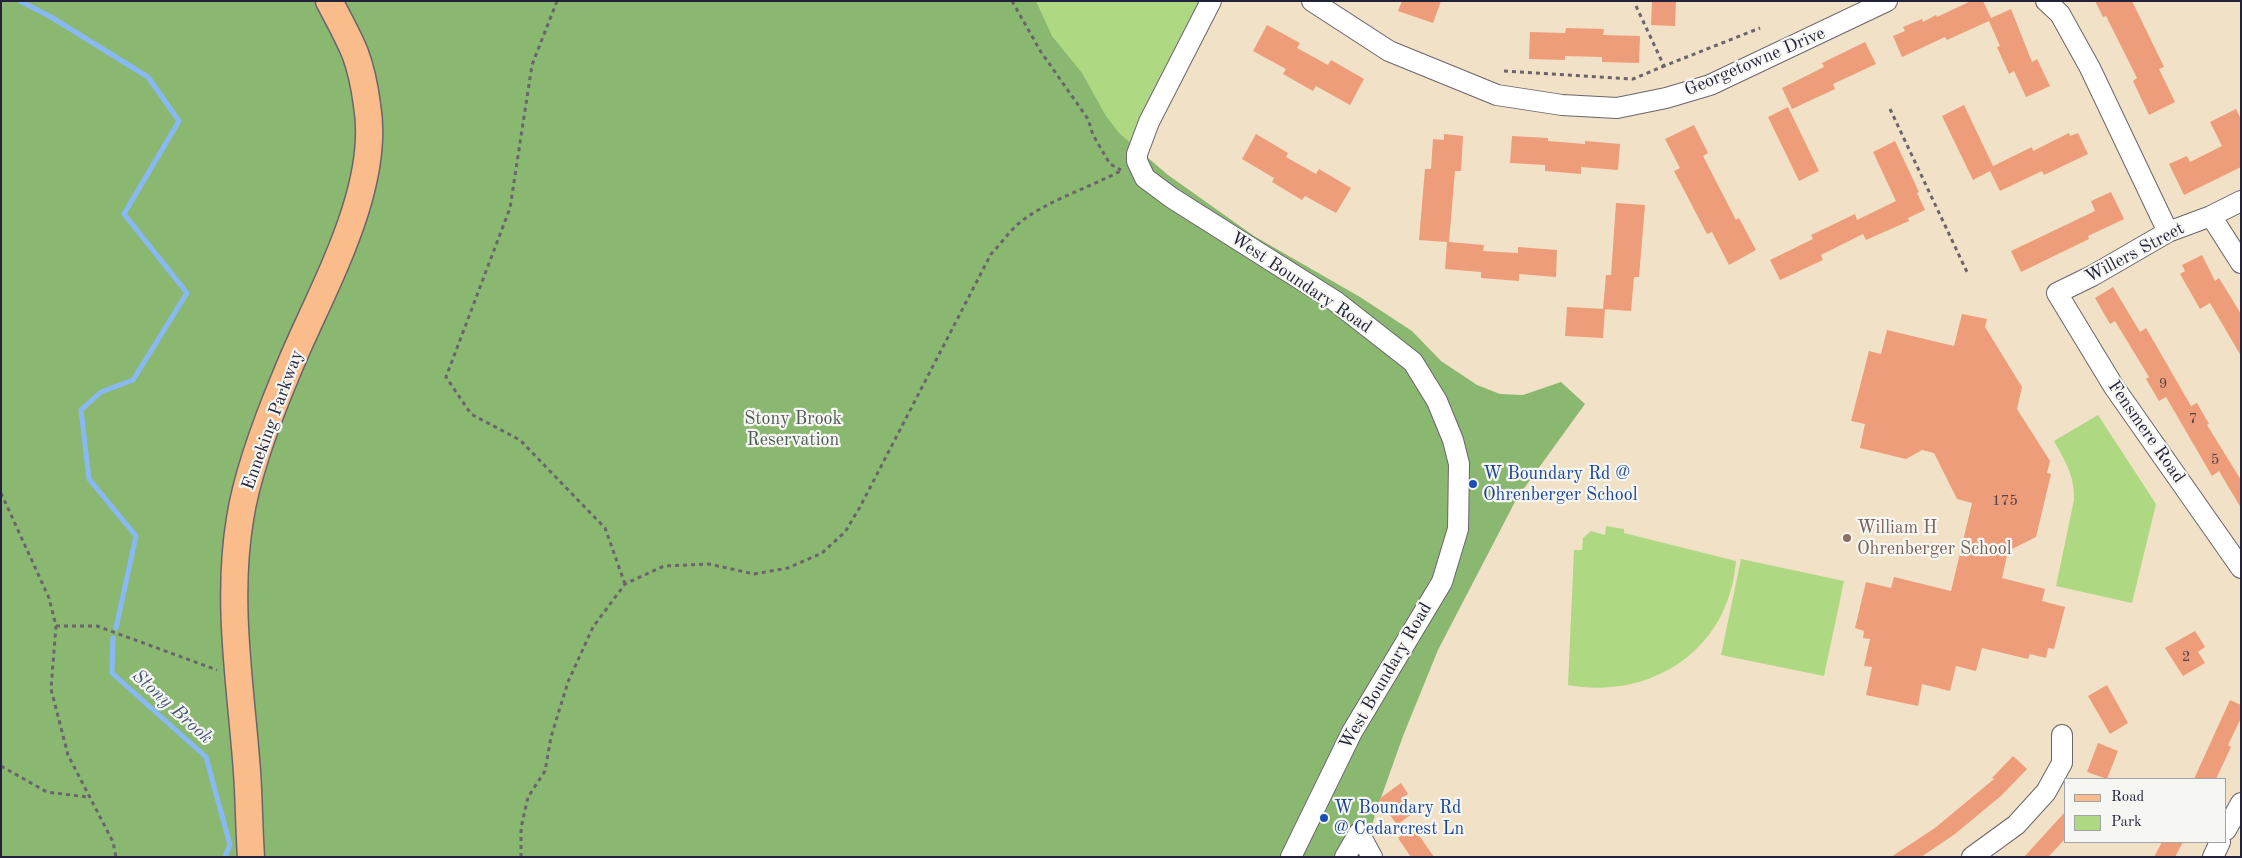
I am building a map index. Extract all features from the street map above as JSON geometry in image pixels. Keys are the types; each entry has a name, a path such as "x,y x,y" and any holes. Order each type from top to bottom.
{"main road":[{"name":"Enneking Parkway","path":"250,857 247,772 237,678 235,578 242,510 253,468 286,375 336,263 361,193 369,146 368,107 355,54 330,1"}],"street":[{"path":"1129,166 1137,154 1149,122 1211,1"},
{"name":"Georgetowne Drive","path":"1312,1 1389,51 1497,95 1562,105 1617,108 1666,98 1710,85 1887,1"},
{"path":"2046,1 2060,14 2090,68 2168,232"},
{"name":"West Boundary Road","path":"1129,166 1172,198 1334,301 1413,362 1438,400 1459,464 1458,529 1442,582 1352,732 1291,857"},
{"name":"Willers Street","path":"2057,293 2092,276 2168,232 2211,216 2241,201"},
{"path":"2211,216 2241,263"},
{"name":"Fensmere Road","path":"2057,293 2114,387 2241,568"},
{"path":"1972,857 2016,825 2046,792 2062,763 2062,735"},
{"path":"2227,828 2241,803"},
{"path":"1345,857 1359,833 1372,857"},
{"path":"2213,857 2220,843"}],"path":[{"path":"558,1 532,65 510,208 446,377 471,414 520,440 604,528 625,584"},
{"path":"1012,1 1041,52 1088,119 1093,135 1110,164 1129,166"},
{"path":"1636,6 1664,66"},
{"path":"1504,71 1633,79 1760,28"},
{"path":"1890,109 1967,272"},
{"path":"522,857 521,828 528,797 545,771 551,737 568,682 592,627 625,584 664,566 709,564 754,574 788,568 822,553 845,532 860,508 991,254 1017,225 1048,206 1079,190 1099,183 1129,166"},
{"path":"1,493 49,598 56,626 51,689 68,755 88,797 113,842 116,857"},
{"path":"56,626 97,626 237,678"},
{"path":"1,766 47,792 88,797"}],"green space":[{"name":"Stony Brook Reservation","path":"1,1 1036,1 1052,36 1082,73 1106,116 1119,133 1168,175 1254,236 1360,297 1412,331 1441,361 1477,385 1500,394 1523,395 1561,382 1585,404 1517,498 1438,650 1403,736 1362,857 1,857"},
{"path":"1011,1 1207,1 1138,147 963,64"},
{"path":"2098,415 2156,504 2132,603 2056,586 2074,500 2074,491 2071,476 2054,441"},
{"path":"1606,526 1624,529 1624,533 1736,561 1730,592 1719,620 1702,643 1681,662 1656,676 1629,684 1599,688 1568,685 1574,550 1582,550 1583,538 1591,531 1605,535"},
{"path":"1741,559 1844,581 1824,676 1721,655"}],"building":[{"path":"1402,1 1441,1 1433,23 1398,11"},
{"path":"1652,1 1676,1 1675,26 1651,25"},
{"path":"1971,1 1983,1 1991,18 2011,9 2032,62 2037,59 2050,86 2026,97 2014,71 2009,74 1997,47 2000,46 1989,21 1947,40 1945,37 1902,57 1893,36 1905,31 1903,27 1922,19 1923,22 1936,15 1937,17"},
{"path":"2095,1 2132,1 2164,67 2159,69 2175,102 2149,115 2133,81 2137,78 2106,16 2103,17"},
{"path":"1267,25 1300,43 1297,48 1328,65 1331,60 1364,79 1350,105 1316,86 1313,91 1283,74 1286,69 1253,51"},
{"path":"1566,28 1604,29 1603,35 1640,36 1639,63 1602,62 1602,57 1565,56 1565,60 1529,59 1530,32 1565,33"},
{"path":"1865,42 1876,64 1833,84 1835,89 1792,109 1782,88 1824,67 1822,63"},
{"path":"1964,105 1993,166 2032,147 2033,151 2069,133 2070,136 2078,133 2088,154 2044,175 2042,171 2000,191 1990,171 1973,180 1942,116"},
{"path":"1788,107 1819,171 1799,181 1768,117"},
{"path":"2236,109 2241,119 2241,167 2184,195 2169,164 2187,156 2190,162 2222,146 2210,122"},
{"path":"1694,125 1708,153 1703,156 1736,220 1739,218 1756,250 1729,265 1712,232 1707,234 1674,171 1680,168 1665,139"},
{"path":"1256,134 1288,153 1286,157 1316,174 1319,169 1351,188 1336,213 1305,196 1302,200 1272,182 1274,178 1242,159"},
{"path":"1444,134 1463,136 1461,171 1455,171 1449,242 1484,245 1483,251 1518,253 1518,247 1557,250 1556,277 1519,274 1519,281 1481,278 1481,272 1445,269 1447,242 1419,240 1425,169 1431,169 1433,139 1444,140"},
{"path":"1512,136 1548,138 1548,141 1585,144 1585,141 1620,144 1618,170 1581,167 1581,174 1545,171 1545,165 1510,163"},
{"path":"1895,141 1919,192 1917,193 1925,210 1908,218 1909,221 1866,240 1863,234 1821,255 1823,260 1780,280 1770,260 1813,239 1811,235 1855,214 1857,220 1896,201 1873,152"},
{"path":"2111,192 2124,219 2088,236 2089,239 2021,272 2011,251 2095,211 2091,201"},
{"path":"1616,203 1645,205 1639,277 1634,277 1631,311 1603,309 1606,275 1611,275"},
{"path":"2202,255 2215,281 2219,278 2241,314 2241,356 2210,303 2200,309 2180,274 2185,271 2182,265"},
{"path":"2113,287 2140,332 2146,328 2191,406 2197,403 2209,424 2207,425 2241,480 2241,508 2219,471 2212,476 2166,397 2159,401 2146,379 2149,377 2115,321 2110,324 2095,298"},
{"path":"1567,307 1605,309 1603,338 1565,336"},
{"path":"1962,314 1987,319 1985,327 2022,387 2017,409 2050,461 2047,473 2051,474 2036,537 2008,551 2002,578 2045,589 2042,601 2065,607 2054,649 2048,648 2046,658 2030,654 2028,659 1982,648 1976,671 1956,666 1950,691 1922,684 1918,706 1866,695 1872,667 1864,666 1870,639 1863,638 1864,631 1855,628 1866,582 1891,588 1894,577 1951,591 1972,503 1957,499 1934,453 1922,450 1906,459 1860,448 1865,424 1851,421 1869,351 1881,354 1887,330 1954,346"},
{"path":"2195,631 2205,647 2198,652 2205,663 2183,676 2165,648"},
{"path":"2107,685 2128,723 2110,734 2088,696"},
{"path":"2230,700 2241,705 2241,718 2228,745 2231,747 2216,778 2194,778"},
{"path":"2098,743 2118,751 2107,778 2087,772"},
{"path":"2013,756 2027,769 2002,795 1955,834 1921,857 1891,857 1935,828 1994,779 1992,778"},
{"path":"1401,783 1408,794 1402,798 1413,813 1397,825 1379,799"},
{"path":"2064,813 2064,840 2048,857 2024,857"},
{"path":"1413,827 1434,857 1411,857 1398,838"},
{"path":"2161,843 2182,843 2175,857 2154,857"}],"waterway":[{"name":"Stony Brook","path":"20,1 51,17 148,77 179,121 124,214 187,293 133,380 101,392 81,410 89,479 136,536 116,628"},
{"name":"Stony Brook","path":"113,638 112,673 206,757 230,845 225,857"}],"place":[{"name":"W Boundary Rd @ Ohrenberger School","path":"1473,484"},
{"name":"William H Ohrenberger School","path":"1847,538"},
{"name":"W Boundary Rd @ Cedarcrest Ln","path":"1324,818"}]}
